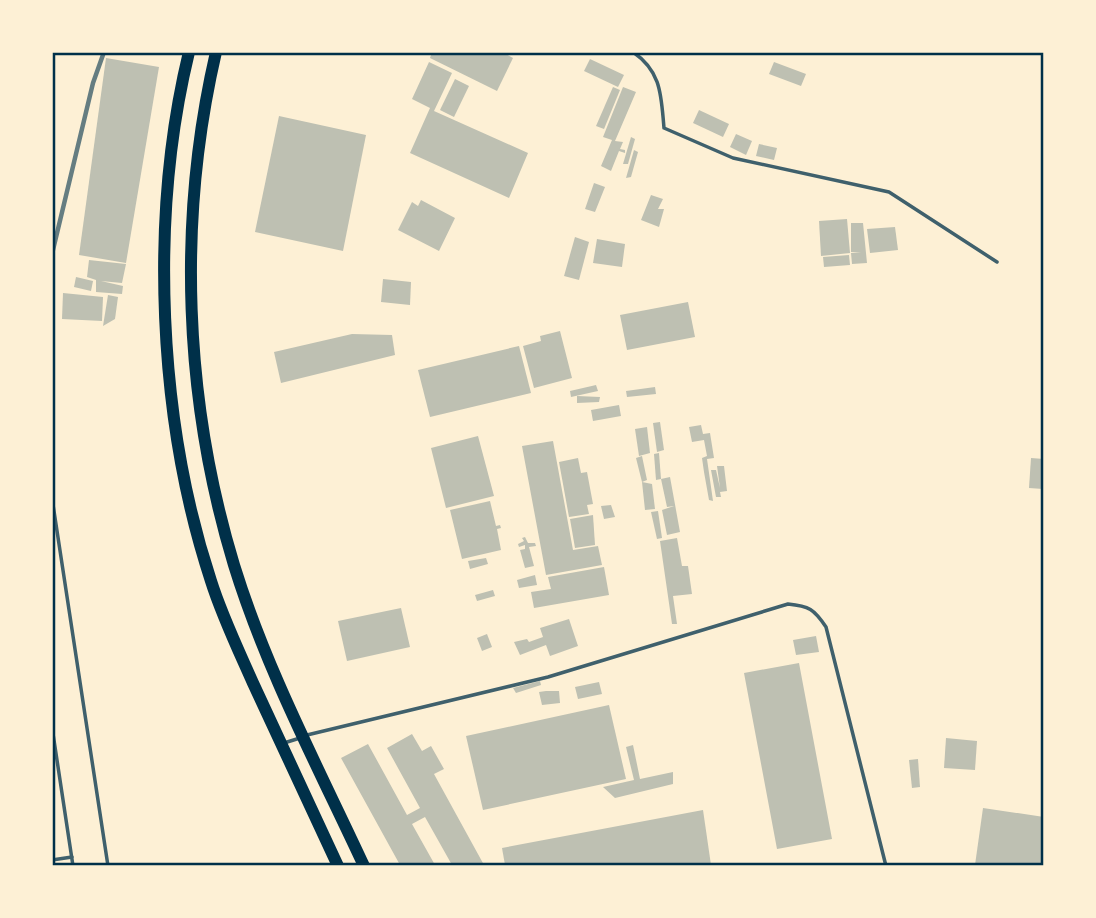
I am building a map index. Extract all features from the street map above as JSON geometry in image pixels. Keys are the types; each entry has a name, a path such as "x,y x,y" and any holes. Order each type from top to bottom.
{"highway":[{"path":"189,52 173,132 163,261 176,428 196,530 211,581 227,624 338,866"},
{"path":"216,52 195,180 191,275 197,380 207,449 234,566 263,644 364,866"}],"lane":[{"path":"633,52 647,62 660,86 664,128 733,158 888,192 997,262"},
{"path":"52,498 108,866"},
{"path":"281,744 304,736 548,677 788,604 806,606 817,613 826,626 886,866"},
{"path":"52,727 73,866"},
{"path":"52,860 72,857"}],"building":[{"path":"432,52 502,52 513,58 497,91 430,58"},
{"path":"106,58 159,67 126,263 79,255"},
{"path":"590,59 624,75 618,87 584,71"},
{"path":"429,62 452,73 434,111 528,153 509,198 410,153 430,108 412,99"},
{"path":"774,62 806,74 801,86 769,74"},
{"path":"455,79 469,86 454,117 440,110"},
{"path":"613,87 620,90 604,129 596,126"},
{"path":"623,87 636,92 615,141 623,142 620,149 625,150 625,153 619,151 611,171 601,166 612,140 603,137"},
{"path":"699,110 729,124 723,137 693,123"},
{"path":"279,116 366,135 343,251 255,232"},
{"path":"736,134 752,141 746,155 730,147"},
{"path":"631,137 635,139 628,164 623,164"},
{"path":"759,144 777,148 774,160 756,156"},
{"path":"634,150 638,152 631,177 626,178"},
{"path":"594,183 605,187 595,212 585,209"},
{"path":"651,195 663,199 658,209 664,209 659,227 641,220"},
{"path":"421,200 455,218 439,251 398,230 412,202 418,206"},
{"path":"847,219 850,253 821,256 819,221"},
{"path":"851,223 863,223 867,263 852,264 851,253 861,252 851,252"},
{"path":"895,227 898,250 870,253 867,229"},
{"path":"575,237 589,242 579,280 564,276"},
{"path":"597,239 625,244 622,267 593,263"},
{"path":"849,255 850,265 824,267 823,257"},
{"path":"89,260 126,264 122,283 101,281 123,286 122,294 96,292 96,280 87,277"},
{"path":"76,277 93,281 91,291 74,287"},
{"path":"383,279 411,282 410,305 381,302"},
{"path":"63,293 103,297 102,321 62,319"},
{"path":"108,295 118,297 115,319 103,326"},
{"path":"688,302 695,337 627,350 620,315"},
{"path":"560,331 572,378 534,388 523,346 541,341 540,336"},
{"path":"352,334 392,335 395,355 281,383 274,352"},
{"path":"519,346 531,393 430,417 418,370"},
{"path":"596,385 598,391 571,397 570,391"},
{"path":"655,387 656,394 627,397 626,391"},
{"path":"577,396 600,397 599,402 577,403"},
{"path":"619,405 621,416 593,421 591,410"},
{"path":"660,422 664,450 657,452 653,423"},
{"path":"701,425 703,434 710,433 714,458 707,459 713,501 709,500 704,472 702,458 707,456 704,440 692,442 689,427"},
{"path":"647,427 650,453 639,456 635,429"},
{"path":"478,436 494,496 446,508 431,448"},
{"path":"553,441 573,550 598,546 602,565 546,575 522,446"},
{"path":"659,453 661,479 656,480 654,454"},
{"path":"642,456 647,480 642,482 636,458"},
{"path":"578,458 581,473 587,472 593,504 587,505 589,514 569,517 559,462"},
{"path":"1031,458 1044,459 1043,489 1029,488"},
{"path":"717,466 724,466 727,491 720,492 721,497 716,497 711,470 716,470 720,488"},
{"path":"670,477 680,532 667,535 662,510 674,506 667,507 661,479"},
{"path":"642,482 652,484 655,509 645,510"},
{"path":"490,501 496,526 500,525 501,528 497,529 501,550 462,559 450,510"},
{"path":"611,505 615,517 604,519 601,506"},
{"path":"658,511 662,538 657,539 651,512"},
{"path":"593,515 595,545 575,548 570,519"},
{"path":"525,537 528,543 535,543 536,546 529,547 534,566 525,568 520,550 525,549 525,545 519,547 518,544 524,541 522,538"},
{"path":"677,538 682,566 688,566 692,594 673,596 677,624 672,624 660,541"},
{"path":"486,558 488,564 470,569 468,561"},
{"path":"604,567 609,595 534,608 531,592 551,589 548,577"},
{"path":"535,575 537,585 519,588 517,580"},
{"path":"493,590 495,596 477,601 475,595"},
{"path":"401,608 410,647 347,661 338,621"},
{"path":"569,619 578,646 550,656 546,645 520,655 514,642 527,639 529,642 543,637 540,628"},
{"path":"487,634 492,647 482,651 477,638"},
{"path":"816,636 819,652 796,655 793,640"},
{"path":"799,663 832,839 777,849 744,673"},
{"path":"540,681 541,685 516,693 513,688"},
{"path":"599,682 602,694 578,699 575,687"},
{"path":"559,691 560,703 542,705 539,692"},
{"path":"609,705 626,779 483,810 466,736"},
{"path":"412,734 422,751 431,746 444,769 434,774 484,865 452,865 425,817 412,824 435,865 400,865 341,758 368,744 407,815 420,808 387,748"},
{"path":"946,738 977,741 975,770 944,768"},
{"path":"633,745 640,779 673,772 673,784 615,798 603,787 634,780 626,747"},
{"path":"918,759 920,787 912,788 909,760"},
{"path":"983,808 1044,817 1044,865 975,865"},
{"path":"703,810 711,865 505,865 502,848"}],"railway":[{"path":"52,254 93,83 104,52"}]}
